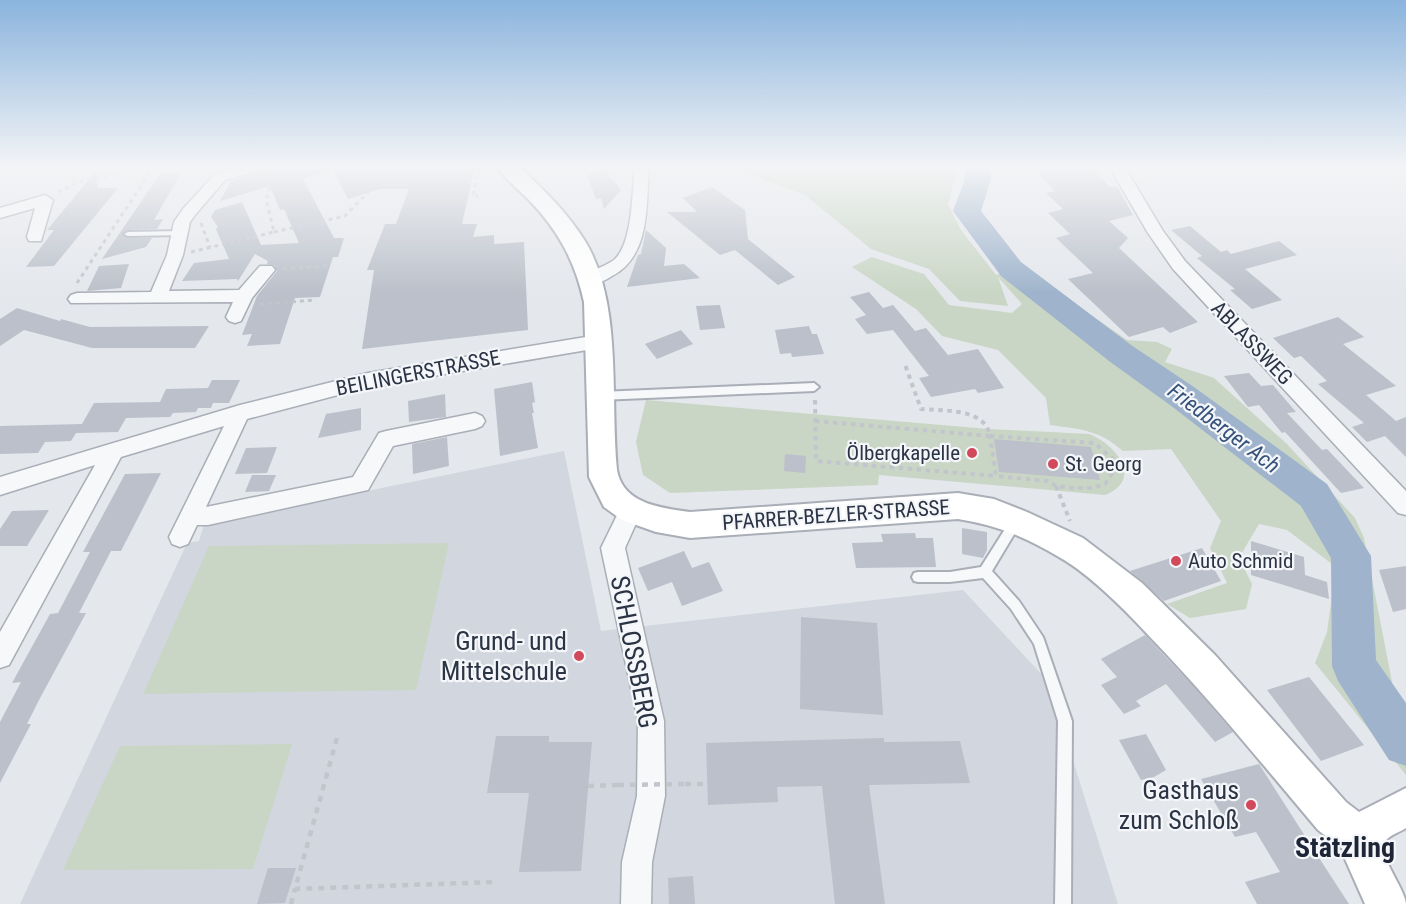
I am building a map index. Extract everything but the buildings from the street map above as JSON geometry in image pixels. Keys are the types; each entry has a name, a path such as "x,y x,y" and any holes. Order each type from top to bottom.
{"street":[{"path":"0,213 17,208"},
{"path":"34,237 43,208"},
{"path":"158,297 175,255 183,222 194,208"},
{"name":"PFARRER-BEZLER-STRASSE","path":"551,208 586,262 592,279 596,302 603,462 608,488 618,500 631,510 660,521 690,525 958,506 994,512 1016,520 1072,549 1130,593 1203,667 1332,816 1363,840"},
{"path":"592,279 609,272 627,255 638,208"},
{"name":"ABLASSWEG","path":"1141,208 1179,265 1406,506"},
{"path":"75,294 158,297 240,306 266,270"},
{"name":"BEILINGERSTRASSE","path":"0,486 240,413 368,380 598,342"},
{"path":"180,537 240,413"},
{"path":"190,516 208,516 360,484 386,440 475,421"},
{"path":"0,656 114,451"},
{"name":"SCHLOSSBERG","path":"631,510 614,548 651,720 651,796 638,862 636,904"},
{"path":"1387,904 1365,859 1363,840 1373,825 1406,807"}],"lane":[{"path":"128,234 181,233"},
{"path":"599,396 814,387"},
{"path":"986,572 1016,520"},
{"path":"918,577 950,577 986,572"},
{"path":"986,572 1015,605 1039,641 1065,721 1063,904"}],"path":[{"path":"75,294 128,208"},
{"path":"268,208 274,232"},
{"path":"175,255 345,216 353,208"},
{"path":"266,270 327,266"},
{"path":"240,306 316,300"},
{"path":"904,362 921,409 974,415 989,429 996,476"},
{"path":"814,387 816,461 1048,480 1056,486 1075,488 1102,485 1110,479 1115,469 1112,458 1094,443 815,420"},
{"path":"1056,486 1072,527"},
{"path":"291,904 337,738"},
{"path":"588,786 707,784"},
{"path":"295,889 495,882"}],"shaded area":[{"name":"Grund- und Mittelschule","path":"564,451 601,631 963,590 1048,681 1118,904 20,904 187,543 199,541 204,524"}],"green space":[{"path":"821,208 950,208 961,230 996,275 1019,265 1127,340 1157,342 1172,349 1165,362 1214,378 1287,444 1355,518 1364,538 1393,687 1406,709 1406,775 1315,663 1327,632 1336,567 1287,530 1259,524 1239,558 1252,584 1246,609 1190,618 1167,604 1227,583 1210,548 1221,521 1171,449 1123,451 1097,434 1050,425 1046,398 998,350 942,336 916,309 852,267 872,257 924,274 949,305 1012,313 1022,304 998,277 1008,306 960,301 929,269 871,249"},
{"path":"646,400 989,429 1089,434 1099,439 1116,454 1122,463 1123,481 1117,488 1105,495 879,475 878,485 670,493 643,475 636,442"},
{"path":"449,543 416,690 143,694 209,546"},
{"path":"292,744 253,869 63,870 120,746"}],"waterway":[{"name":"Friedberger Ach","path":"968,208 967,211 1011,269 1120,353 1182,396 1314,495 1351,556 1354,666 1406,743"}],"place":[{"name":"Ölbergkapelle","path":"972,453"},
{"name":"St. Georg","path":"1053,464"},
{"name":"Auto Schmid","path":"1176,561"},
{"name":"Grund- und Mittelschule","path":"579,656"},
{"name":"Gasthaus zum Schloß","path":"1251,805"}],"district":[{"name":"Stätzling","path":"1345,847"}]}
